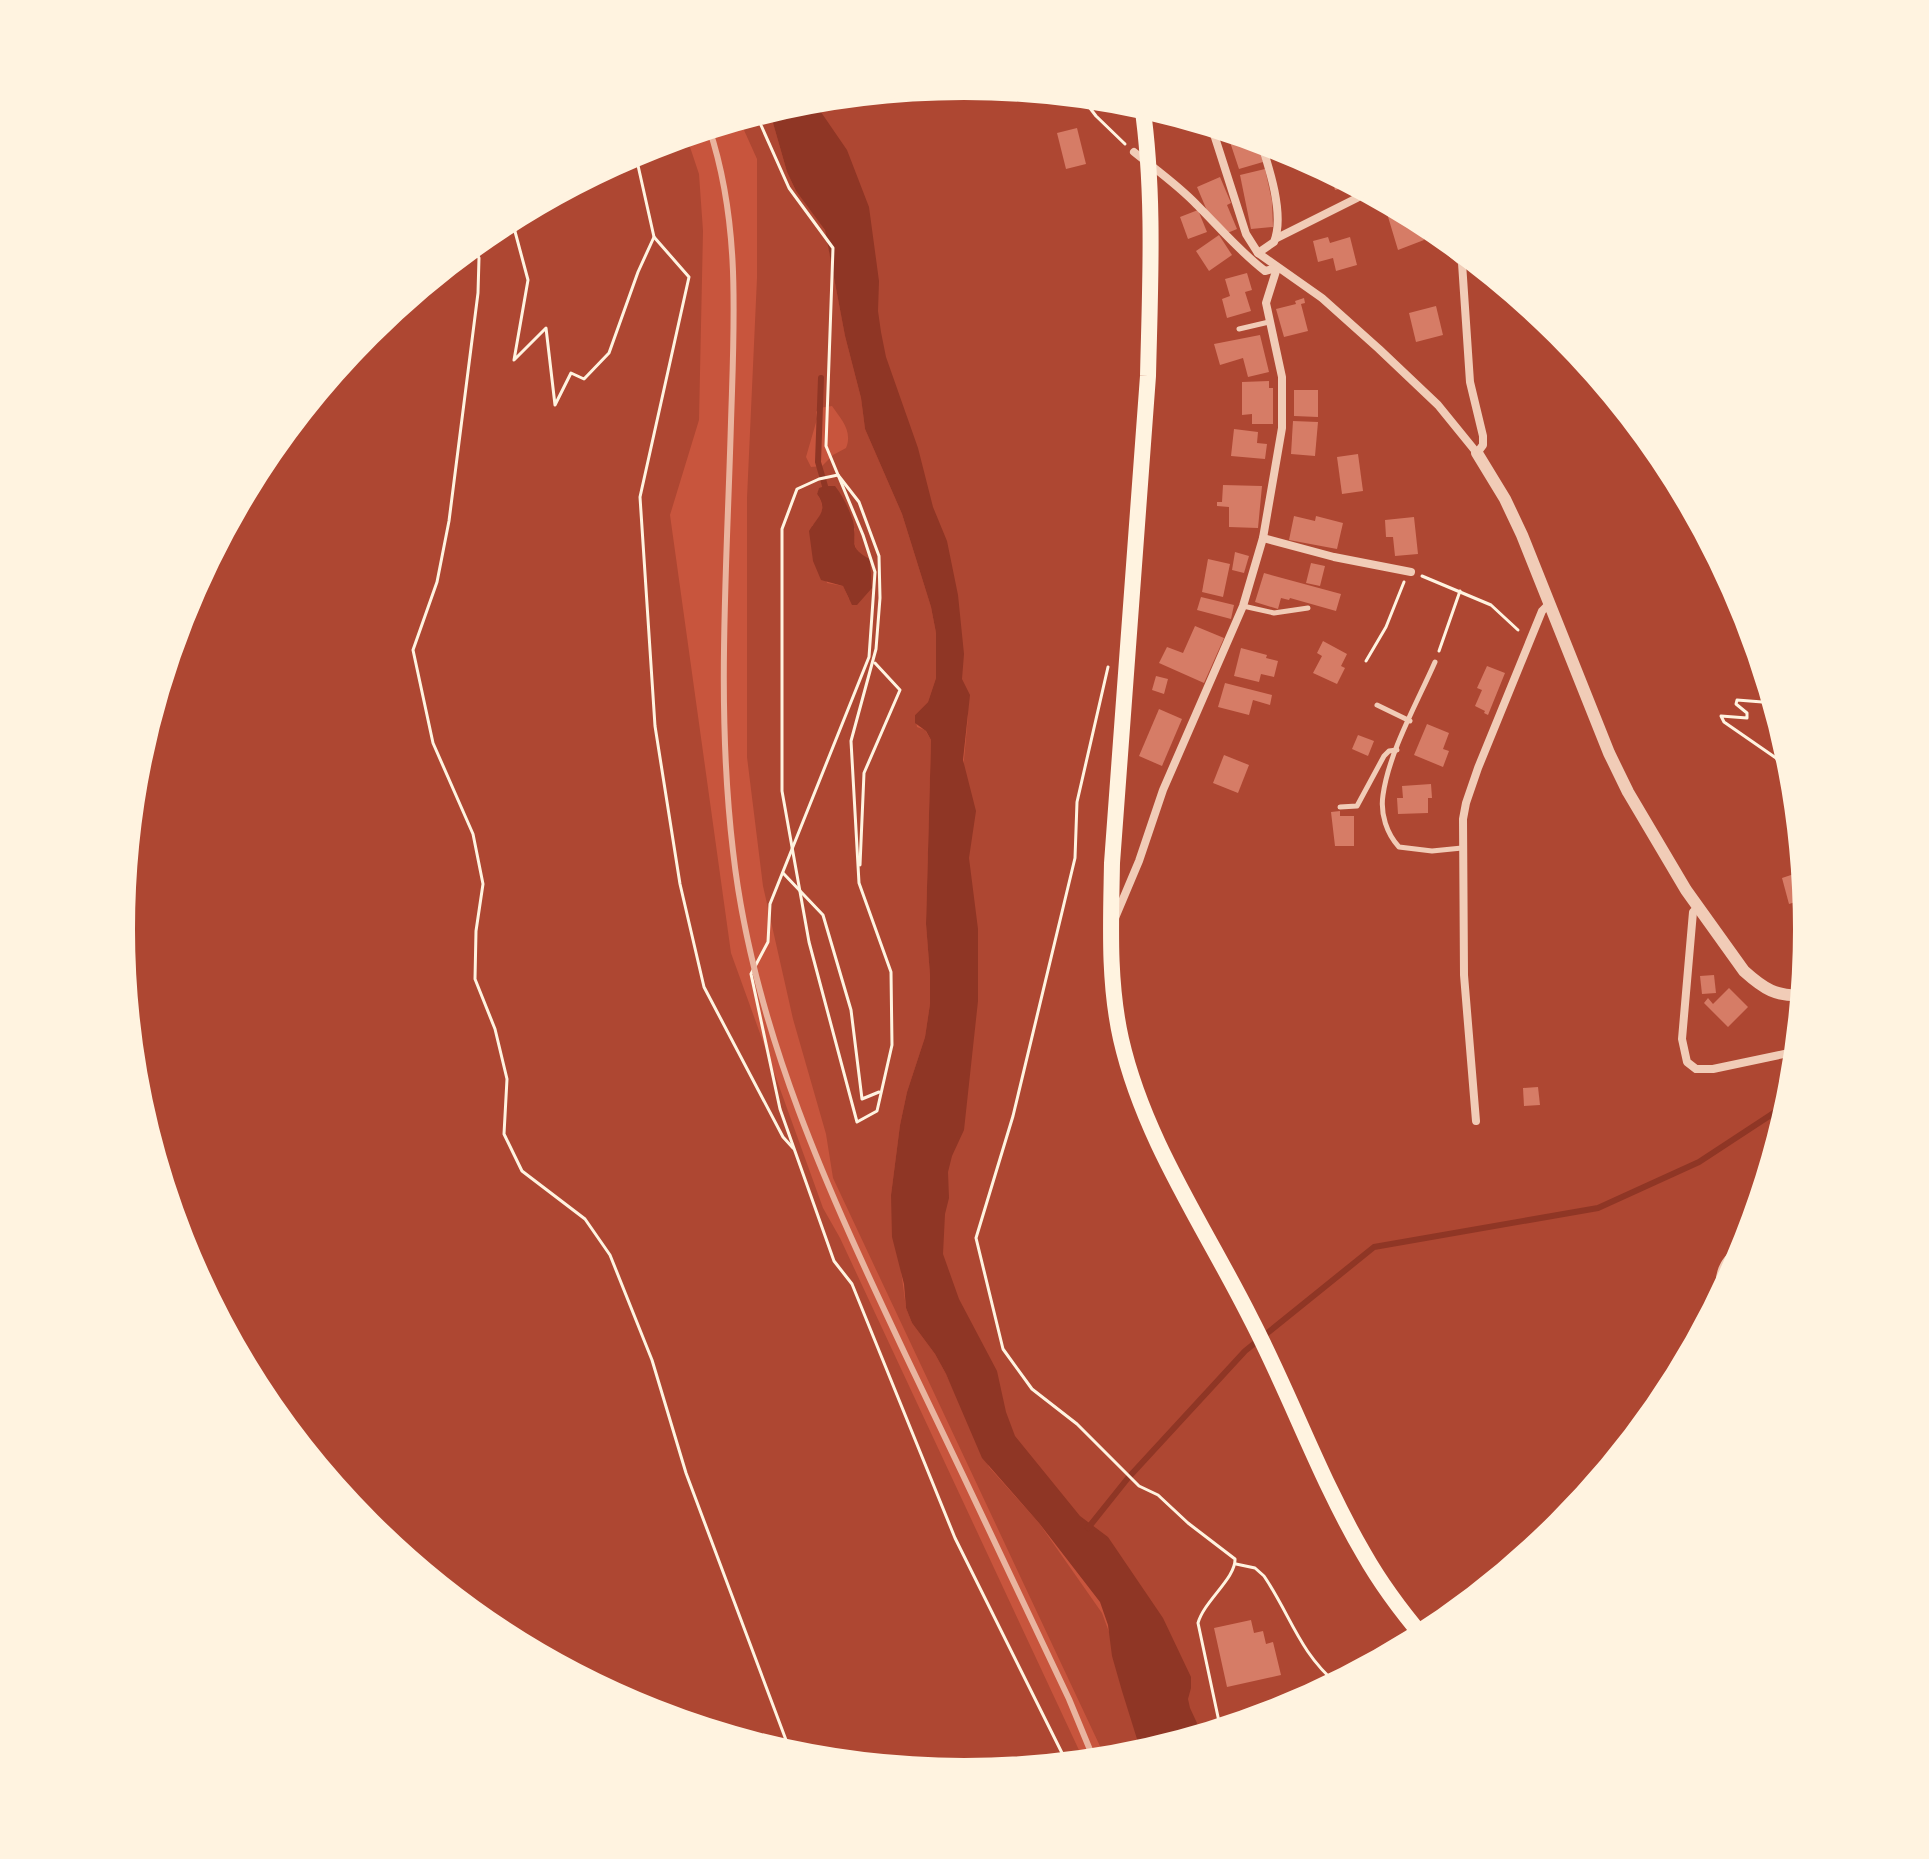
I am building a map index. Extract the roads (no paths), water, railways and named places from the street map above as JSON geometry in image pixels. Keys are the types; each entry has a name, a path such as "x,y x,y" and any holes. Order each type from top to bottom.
{"main road":[{"path":"1143,118 1150,216 1148,376 1115,823 1111,928 1116,1013 1135,1088 1165,1158 1250,1316 1365,1557 1416,1627"}],"street":[{"path":"1215,137 1246,234 1258,253 1322,298 1379,349 1433,400 1477,453 1505,499 1619,773 1698,907 1744,971 1766,991 1781,996 1793,995"},
{"path":"1134,152 1195,203 1225,237 1254,263 1265,271 1277,268"},
{"path":"1264,154 1275,194 1277,238"},
{"path":"1258,253 1277,238 1357,198"},
{"path":"1461,263 1470,382 1483,436 1483,445 1477,453"},
{"path":"1111,928 1139,861 1163,790 1243,606 1263,538 1282,428 1282,377 1266,303 1277,268"},
{"path":"1263,538 1334,557 1409,571"},
{"path":"1476,1121 1464,975 1462,848 1468,795 1542,611 1550,603"},
{"path":"1698,907 1693,912 1682,1039 1687,1062 1696,1069 1713,1069 1786,1053"},
{"path":"1718,1280 1723,1263 1728,1258"}],"lane":[{"path":"1239,329 1269,322"},
{"path":"1243,606 1274,613 1308,608"},
{"path":"1435,662 1397,750 1383,795 1385,820 1391,838 1406,850 1462,848"},
{"path":"1377,705 1410,721"},
{"path":"1340,807 1357,806 1384,756 1389,751 1397,750"}],"waterway":[{"path":"821,378 818,462 825,486"},
{"path":"1088,1528 1128,1478 1245,1351 1374,1247 1598,1208 1699,1162 1776,1112"}],"railway":[{"path":"712,137 726,201 733,274 724,636 725,744 733,851 743,917 758,983 776,1047 823,1173 1090,1751"}]}
